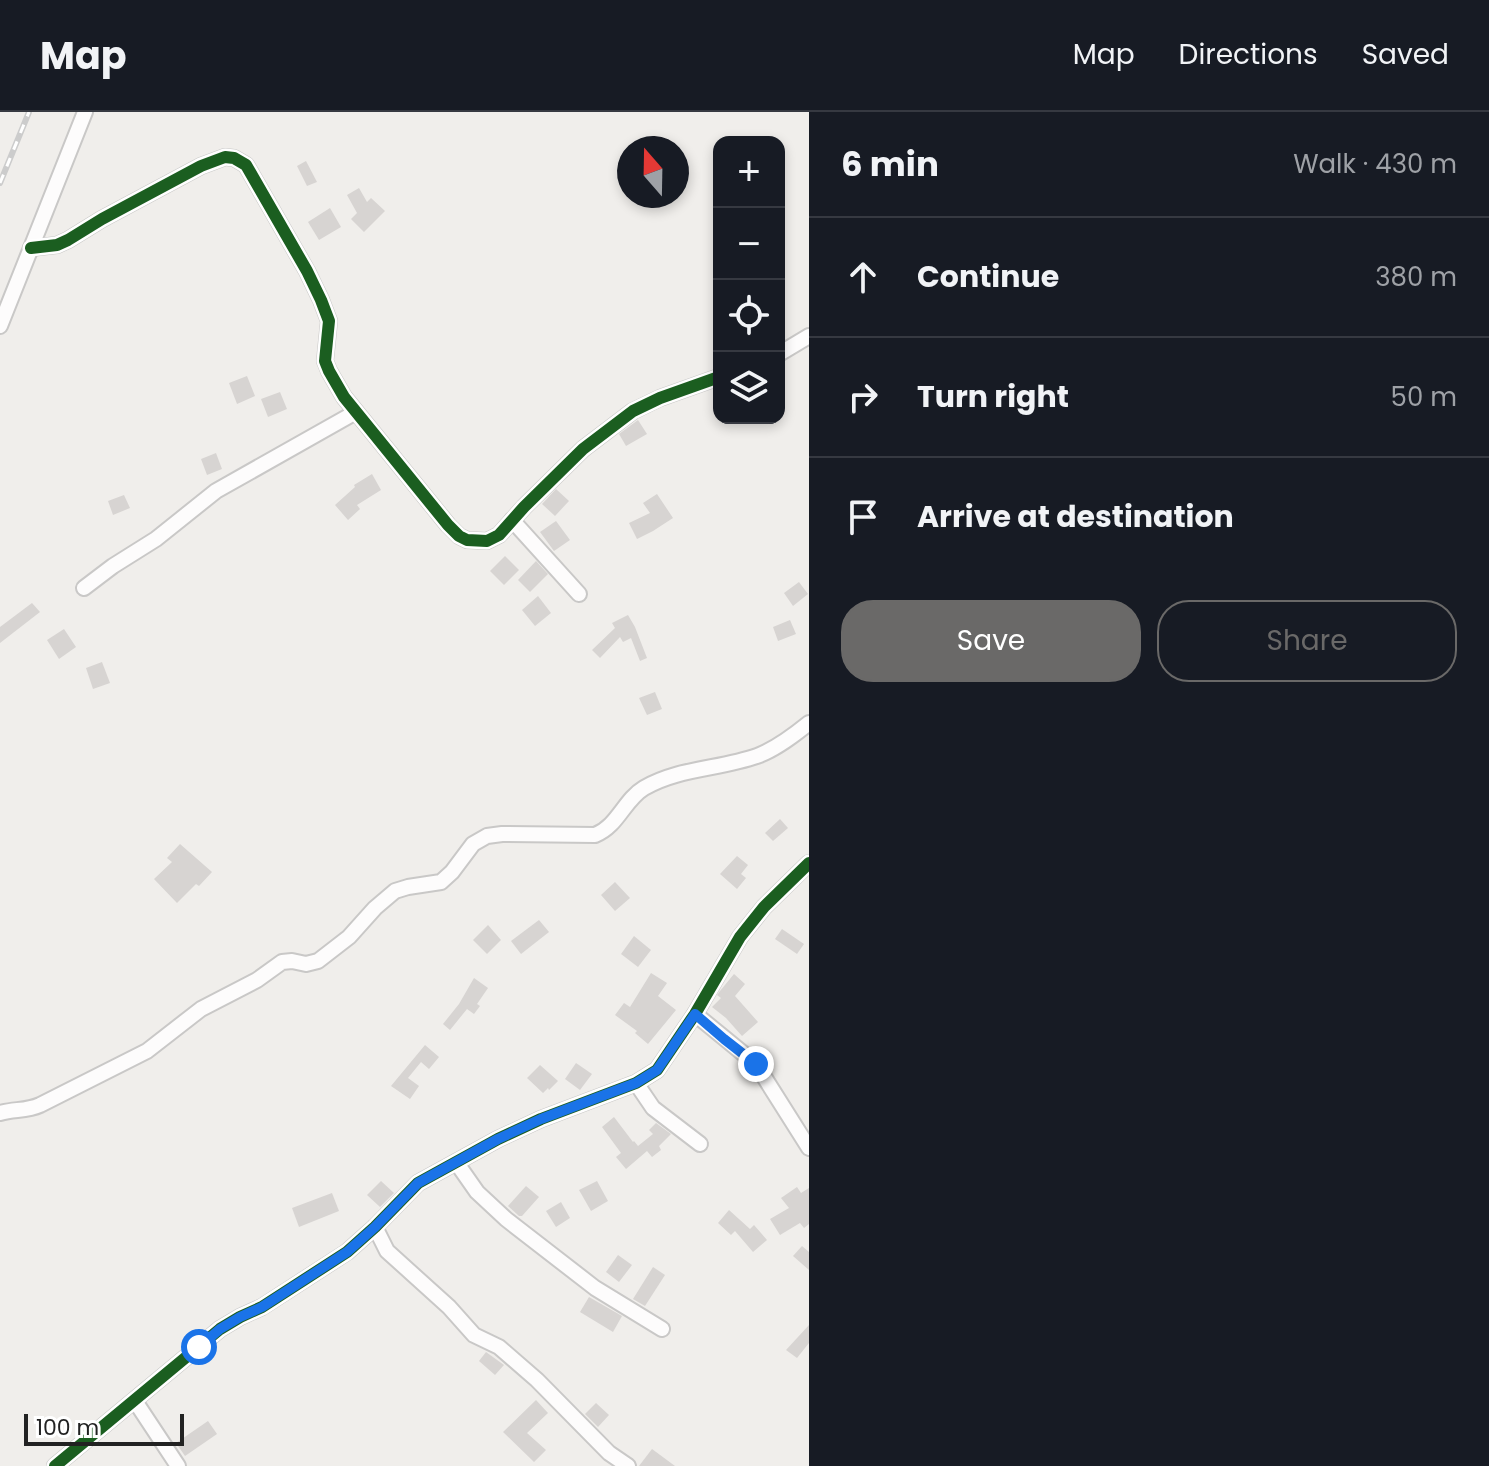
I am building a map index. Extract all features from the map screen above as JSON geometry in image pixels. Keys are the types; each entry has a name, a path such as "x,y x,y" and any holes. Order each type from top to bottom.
{"street":[{"path":"0,326 85,112"},
{"path":"31,248 57,245 68,240 201,166 225,157 246,165 321,300 329,321 325,361 344,397 448,525 467,540 487,541 499,535 583,449 633,411 713,379"},
{"path":"782,352 809,336"},
{"path":"84,588 156,539 216,491 356,412"},
{"path":"512,520 579,594"},
{"path":"0,1113 40,1105 147,1051 201,1009 257,980 282,962 306,964 318,961 349,937 395,891 436,884 446,879 478,840 502,834 595,835 605,831 633,796 643,789 680,774 767,752 809,723"},
{"path":"55,1466 220,1329 262,1307 347,1252 418,1183 541,1119 636,1083 657,1070 695,1014 740,937 764,907 809,863"},
{"path":"695,1014 756,1064 809,1148"},
{"path":"636,1083 653,1108 700,1144"},
{"path":"456,1162 477,1192 506,1219 595,1288 662,1329"},
{"path":"375,1227 387,1251 449,1307 474,1335 499,1347 537,1380 609,1453 628,1466"},
{"path":"135,1401 178,1466"}],"building":[{"path":"306,161 317,182 307,186 297,166"},
{"path":"359,188 367,202 371,198 385,211 364,232 351,219 357,213 347,195"},
{"path":"330,208 341,227 319,240 308,222"},
{"path":"247,376 255,396 237,404 229,383"},
{"path":"280,392 287,409 268,417 261,399"},
{"path":"638,420 647,434 626,446 619,434"},
{"path":"216,453 222,469 207,475 201,459"},
{"path":"372,474 381,490 357,505 360,509 348,520 335,505 354,485"},
{"path":"556,489 569,501 555,516 542,504"},
{"path":"657,494 673,518 637,539 629,523 650,513 643,503"},
{"path":"124,495 130,508 113,515 108,501"},
{"path":"556,521 570,540 554,551 540,532"},
{"path":"505,556 519,570 504,585 490,571"},
{"path":"536,561 548,574 530,592 518,580"},
{"path":"799,582 808,594 793,606 784,593"},
{"path":"538,596 551,613 535,626 522,610"},
{"path":"32,603 40,612 0,643 0,627"},
{"path":"628,615 647,658 640,661 631,638 623,642 620,637 600,658 592,650 615,628 612,623"},
{"path":"790,620 796,634 778,641 773,627"},
{"path":"64,629 76,647 59,659 47,640"},
{"path":"102,662 110,683 93,689 86,668"},
{"path":"655,692 662,709 647,715 639,698"},
{"path":"780,819 788,828 773,841 765,833"},
{"path":"180,844 212,872 177,903 154,879 172,862 167,858"},
{"path":"737,856 748,865 741,874 746,878 737,889 720,874"},
{"path":"615,882 630,898 615,911 601,895"},
{"path":"539,920 549,932 521,954 511,941"},
{"path":"488,925 501,940 487,954 473,940"},
{"path":"782,929 804,944 797,954 775,939"},
{"path":"634,936 651,950 638,967 621,954"},
{"path":"651,973 667,983 658,996 676,1010 648,1044 635,1033 637,1031 615,1015 624,1003 630,1007"},
{"path":"734,974 745,984 735,996 758,1022 742,1036 712,1007 721,998 717,995"},
{"path":"474,978 488,988 477,1004 480,1006 474,1014 467,1009 450,1030 443,1024"},
{"path":"425,1045 439,1057 429,1069 421,1062 408,1078 419,1086 410,1099 391,1086"},
{"path":"576,1063 592,1074 580,1090 565,1079"},
{"path":"540,1065 558,1081 543,1093 527,1078"},
{"path":"614,1117 638,1146 653,1134 649,1130 656,1123 671,1134 659,1146 661,1150 652,1157 647,1151 626,1169 616,1157 621,1153 602,1127"},
{"path":"381,1181 394,1193 380,1207 367,1195"},
{"path":"597,1181 608,1201 591,1211 579,1190"},
{"path":"526,1186 539,1197 519,1216 508,1206"},
{"path":"797,1187 801,1193 809,1188 809,1224 804,1228 800,1223 780,1235 770,1219 789,1208 781,1198"},
{"path":"332,1193 339,1211 299,1227 292,1208"},
{"path":"561,1202 570,1218 556,1227 546,1211"},
{"path":"729,1210 750,1229 754,1225 767,1240 753,1252 735,1231 731,1235 718,1223"},
{"path":"802,1246 809,1252 809,1270 793,1256"},
{"path":"618,1255 632,1265 619,1282 606,1272"},
{"path":"653,1267 665,1275 645,1306 633,1299"},
{"path":"589,1297 622,1316 613,1332 580,1312"},
{"path":"809,1325 809,1343 797,1358 786,1350"},
{"path":"486,1352 504,1365 495,1375 479,1361"},
{"path":"536,1400 548,1413 527,1433 546,1450 534,1462 503,1432"},
{"path":"596,1403 609,1415 598,1427 585,1414"},
{"path":"208,1421 217,1434 185,1456 176,1443"},
{"path":"652,1449 675,1466 639,1466"}],"railway":[{"path":"0,183 29,112"}],"cycle path":[{"path":"31,248 57,245 68,240 201,166 225,157 246,165 321,300 329,321 325,361 344,397 448,525 467,540 487,541 499,535 583,449 633,411 713,379"},
{"path":"55,1466 220,1329 262,1307 347,1252 418,1183 498,1139 636,1083 657,1070 695,1014 740,937 764,907 809,863"}],"route":[{"path":"199,1347 220,1329 262,1307 347,1252 418,1183 498,1139 636,1083 657,1070 695,1014 756,1064"}]}
